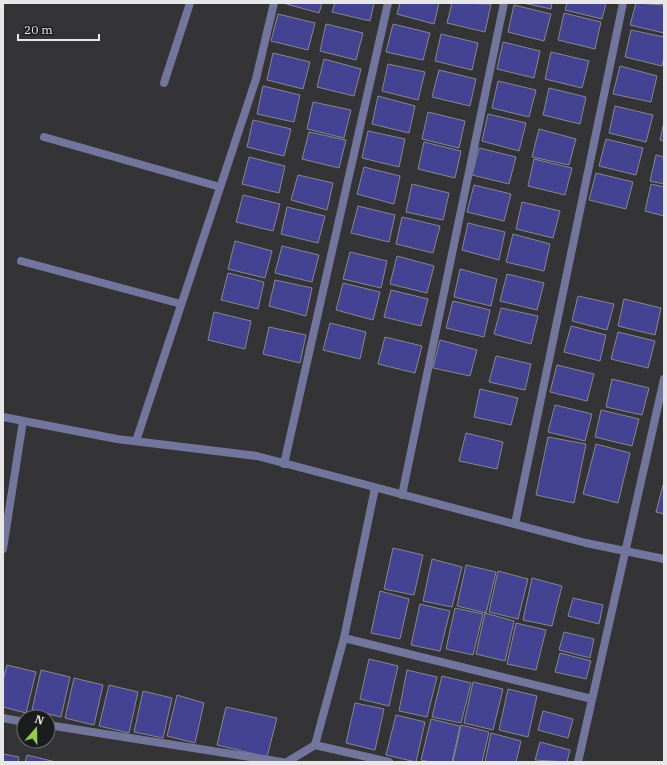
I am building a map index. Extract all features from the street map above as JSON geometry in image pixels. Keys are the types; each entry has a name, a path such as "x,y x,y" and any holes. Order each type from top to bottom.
{"street":[{"path":"164,83 190,3"},
{"path":"136,441 256,79 274,3"},
{"path":"284,464 388,3"},
{"path":"402,494 504,3"},
{"path":"515,524 623,3"},
{"path":"44,137 220,187"},
{"path":"20,261 181,304"},
{"path":"578,762 664,379"},
{"path":"3,417 136,441 257,456 586,543 664,559"},
{"path":"3,549 24,420"},
{"path":"287,762 315,745 344,638 375,488"},
{"path":"344,638 592,699"},
{"path":"3,718 16,720"},
{"path":"56,726 282,762"},
{"path":"315,745 389,762"}],"building":[{"path":"283,3 322,3 319,13"},
{"path":"335,3 374,3 370,21 332,12"},
{"path":"400,3 439,3 434,24 397,14"},
{"path":"452,3 491,4 485,32 447,23"},
{"path":"523,3 552,3 551,9"},
{"path":"567,3 606,3 602,19 565,10"},
{"path":"636,3 664,5 664,33 630,25"},
{"path":"514,5 551,14 544,41 508,32"},
{"path":"564,13 601,22 595,49 558,40"},
{"path":"278,14 315,23 308,50 271,41"},
{"path":"326,24 363,33 356,60 320,51"},
{"path":"393,24 430,33 423,60 386,52"},
{"path":"631,30 664,37 664,57 662,66 625,57"},
{"path":"441,34 478,43 472,70 435,61"},
{"path":"503,42 540,51 534,78 497,69"},
{"path":"551,52 589,61 582,88 545,79"},
{"path":"273,53 310,62 303,89 267,80"},
{"path":"324,59 361,69 354,96 317,87"},
{"path":"388,64 425,72 418,100 382,91"},
{"path":"620,66 657,76 651,102 613,94"},
{"path":"439,70 476,79 470,106 432,97"},
{"path":"498,81 536,90 529,117 492,108"},
{"path":"263,86 300,95 294,122 257,114"},
{"path":"549,88 586,97 580,124 543,115"},
{"path":"378,96 415,106 409,133 372,124"},
{"path":"313,102 351,110 344,138 307,129"},
{"path":"615,106 653,115 646,142 609,133"},
{"path":"428,112 465,121 459,148 422,139"},
{"path":"488,114 526,123 519,151 482,141"},
{"path":"253,120 291,129 284,156 247,147"},
{"path":"664,122 664,141 660,140"},
{"path":"539,129 576,139 569,165 532,157"},
{"path":"368,131 405,139 399,167 362,158"},
{"path":"309,132 346,140 339,168 302,159"},
{"path":"606,139 643,148 636,175 599,166"},
{"path":"424,142 461,151 455,178 418,169"},
{"path":"479,148 516,157 509,184 472,175"},
{"path":"656,155 664,157 664,184 650,181"},
{"path":"249,157 285,166 279,193 242,184"},
{"path":"534,159 572,168 565,195 528,186"},
{"path":"364,167 400,176 394,204 357,194"},
{"path":"596,173 633,182 626,209 589,200"},
{"path":"298,175 333,183 327,210 291,200"},
{"path":"412,184 449,193 443,220 406,212"},
{"path":"651,184 664,187 664,216 645,211"},
{"path":"474,185 511,194 504,221 467,212"},
{"path":"243,195 280,204 273,231 236,222"},
{"path":"522,202 560,211 553,238 516,229"},
{"path":"358,206 395,215 389,242 351,233"},
{"path":"287,207 325,216 318,243 281,234"},
{"path":"402,217 440,226 433,253 396,244"},
{"path":"468,223 505,232 499,260 462,250"},
{"path":"513,234 550,244 544,271 506,262"},
{"path":"235,241 272,251 265,278 228,269"},
{"path":"282,246 319,255 312,282 275,273"},
{"path":"350,252 387,261 381,288 343,279"},
{"path":"397,256 434,266 427,293 390,284"},
{"path":"460,269 497,279 491,306 454,297"},
{"path":"228,273 264,282 258,309 221,300"},
{"path":"507,274 544,283 537,310 500,301"},
{"path":"275,280 312,288 306,316 269,306"},
{"path":"343,283 380,292 373,320 336,310"},
{"path":"391,290 428,299 421,326 384,317"},
{"path":"578,296 614,304 607,330 572,321"},
{"path":"624,299 661,308 655,335 618,326"},
{"path":"453,301 490,310 484,337 446,328"},
{"path":"501,308 538,316 531,344 494,334"},
{"path":"214,312 251,321 245,349 208,340"},
{"path":"330,323 366,332 360,359 323,350"},
{"path":"571,326 606,335 600,361 564,352"},
{"path":"269,327 306,335 300,363 263,354"},
{"path":"618,332 655,341 648,368 611,359"},
{"path":"385,337 422,346 415,373 378,364"},
{"path":"440,340 477,350 470,376 433,368"},
{"path":"496,356 531,364 525,390 489,382"},
{"path":"557,365 594,374 587,401 550,392"},
{"path":"612,379 649,388 642,415 606,407"},
{"path":"480,389 518,398 511,425 474,417"},
{"path":"555,405 592,414 585,441 548,432"},
{"path":"601,410 639,419 632,446 595,437"},
{"path":"466,433 503,442 497,469 459,461"},
{"path":"548,437 586,444 574,503 536,495"},
{"path":"596,444 630,453 618,503 583,494"},
{"path":"663,485 664,486 664,514 656,512"},
{"path":"393,548 423,555 414,595 384,589"},
{"path":"432,559 462,567 452,607 423,601"},
{"path":"466,565 496,572 486,613 457,606"},
{"path":"498,571 528,579 518,619 489,612"},
{"path":"532,578 562,586 552,626 523,620"},
{"path":"380,591 409,599 400,639 371,633"},
{"path":"573,598 603,605 599,624 568,616"},
{"path":"420,604 450,611 440,651 411,645"},
{"path":"455,608 483,614 473,655 446,649"},
{"path":"485,613 514,621 505,661 476,654"},
{"path":"516,623 546,630 536,670 507,664"},
{"path":"564,632 594,639 590,658 559,650"},
{"path":"560,653 591,661 586,679 555,672"},
{"path":"369,659 398,666 389,706 360,699"},
{"path":"7,665 36,672 27,709 16,709 16,710 3,707 3,680"},
{"path":"41,670 70,677 61,717 56,716 56,709 32,709"},
{"path":"407,670 437,677 427,717 399,711"},
{"path":"442,676 471,683 461,723 432,717"},
{"path":"74,678 103,685 94,725 65,718"},
{"path":"473,682 503,689 493,730 464,723"},
{"path":"109,685 138,692 129,733 99,726"},
{"path":"508,689 537,696 528,737 499,730"},
{"path":"143,691 172,698 163,738 134,732"},
{"path":"177,695 204,703 195,743 167,736"},
{"path":"355,703 384,709 375,750 346,743"},
{"path":"226,707 277,718 267,757 217,745"},
{"path":"543,711 573,719 568,738 538,730"},
{"path":"396,715 425,722 416,762 386,755"},
{"path":"431,719 460,726 452,762 431,762 421,760"},
{"path":"461,725 489,732 482,762 453,762"},
{"path":"491,733 521,741 516,762 485,762"},
{"path":"540,742 570,750 567,762 535,760"},
{"path":"3,754 19,757 18,762 3,762"},
{"path":"27,755 56,762 25,762"}]}
